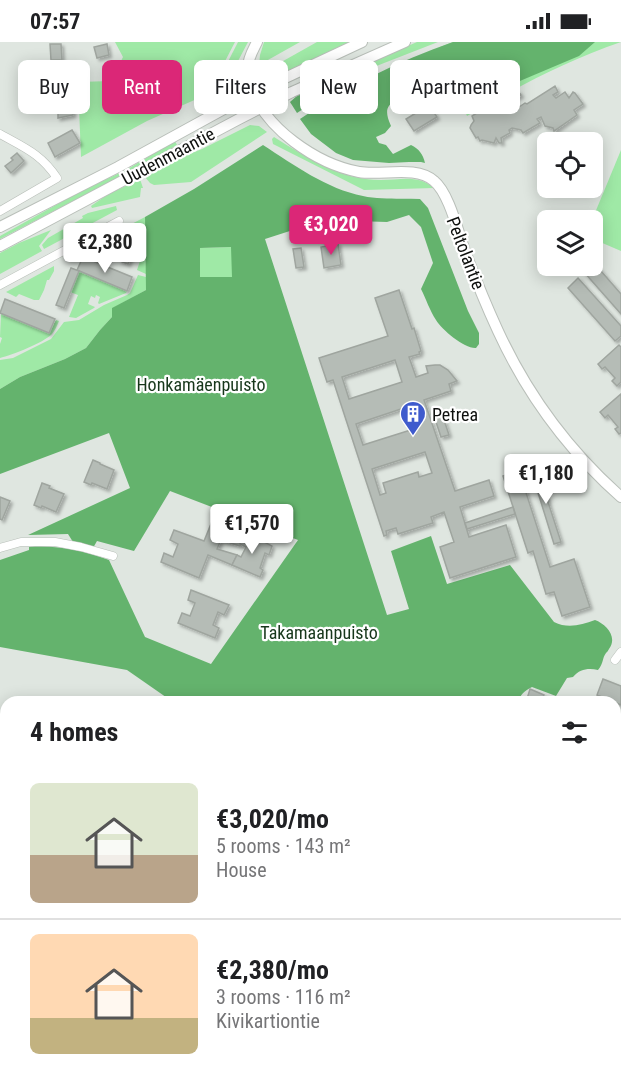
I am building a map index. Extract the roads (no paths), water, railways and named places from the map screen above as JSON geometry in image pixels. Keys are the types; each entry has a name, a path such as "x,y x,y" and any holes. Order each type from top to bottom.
{"main road":[{"name":"Peltolantie","path":"250,60 257,42"},
{"name":"Uudenmaantie","path":"288,77 362,42"},
{"name":"Uudenmaantie","path":"288,94 405,42"},
{"name":"Uudenmaantie","path":"0,227 118,167 215,114"},
{"name":"Uudenmaantie","path":"0,246 249,114"},
{"name":"Peltolantie","path":"266,114 284,134 305,149 348,169 368,173 417,173 428,176 437,183 447,200 498,331 526,384 577,452 621,497"}],"street":[{"path":"0,134 45,161 57,178 0,211"},
{"path":"0,285 119,221"},
{"path":"0,548 21,542 55,542 113,556"},
{"path":"615,660 621,652"}],"place":[{"name":"Petrea","path":"413,437"}],"park label":[{"name":"Honkamäenpuisto","path":"201,384"},
{"name":"Takamaanpuisto","path":"319,632"}]}
